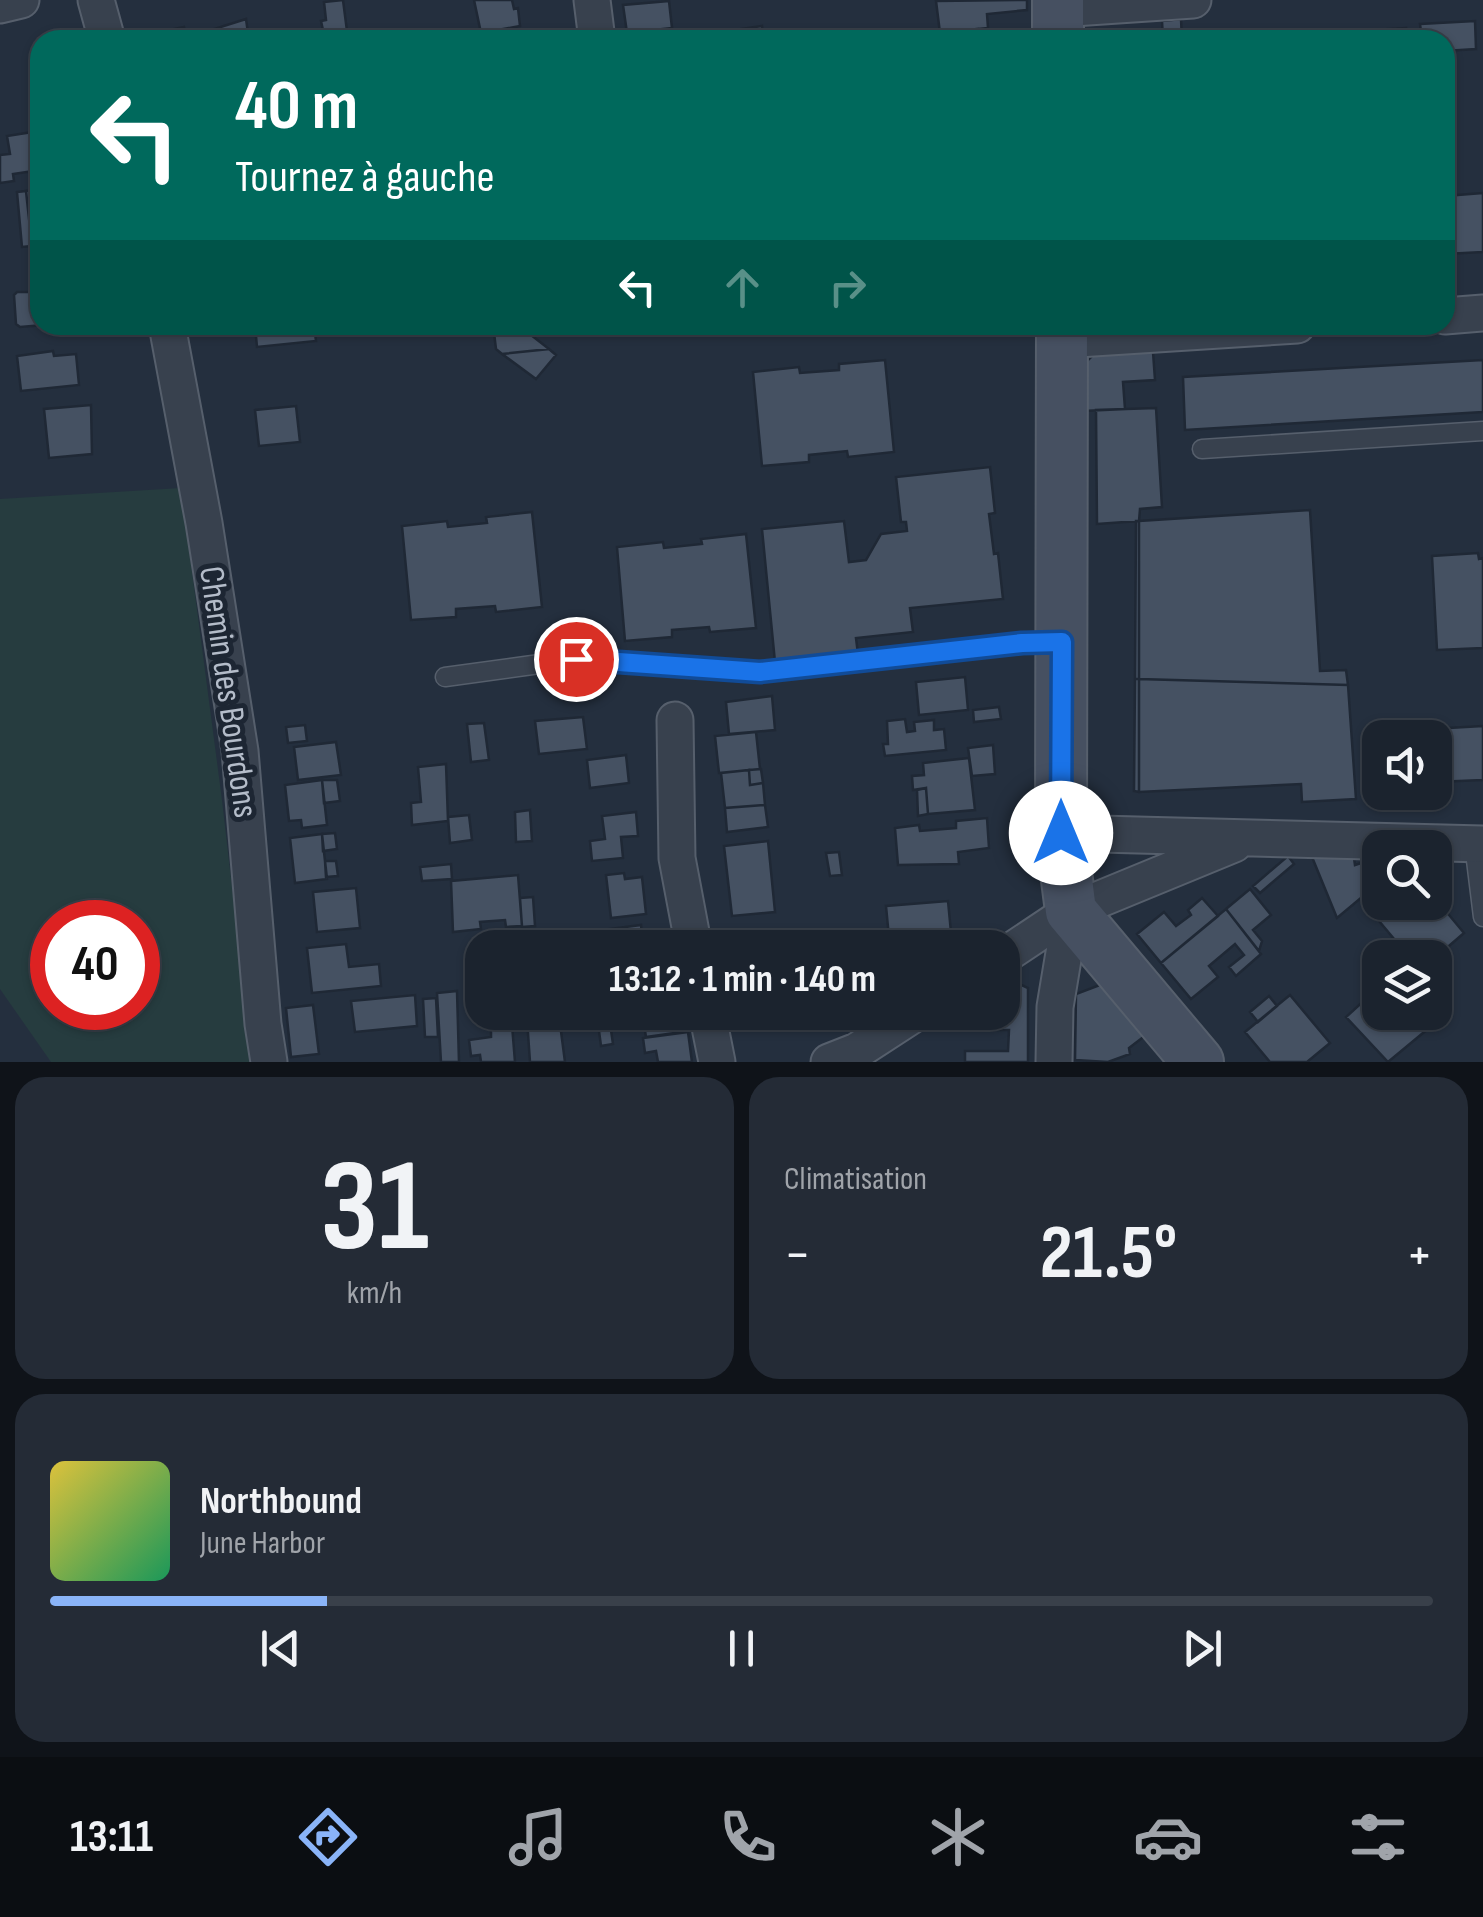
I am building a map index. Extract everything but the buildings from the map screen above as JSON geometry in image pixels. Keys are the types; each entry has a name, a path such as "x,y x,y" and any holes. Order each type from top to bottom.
{"street":[{"path":"0,5 20,0"},
{"path":"96,0 104,30"},
{"path":"592,0 596,30"},
{"path":"1058,16 1193,0"},
{"path":"1455,315 1483,313"},
{"name":"Chemin des Bourdons","path":"169,335 240,751 269,1062"},
{"path":"1054,1062 1055,1008 1071,911 1061,833 1062,335"},
{"path":"675,720 677,858 691,930"},
{"path":"1061,833 1479,844"},
{"path":"1020,945 1071,911 1248,839"},
{"path":"1071,911 1198,1062"},
{"path":"711,1030 717,1062"},
{"path":"830,1062 857,1051 889,1030"}],"lane":[{"path":"1202,449 1483,431"},
{"path":"446,677 576,659 760,672 1062,642"},
{"path":"1479,844 1483,917"}],"green space":[{"path":"181,488 252,1062 51,1062 0,989 0,499"}],"route":[{"path":"576,659 760,672 1062,642 1061,833"}]}
